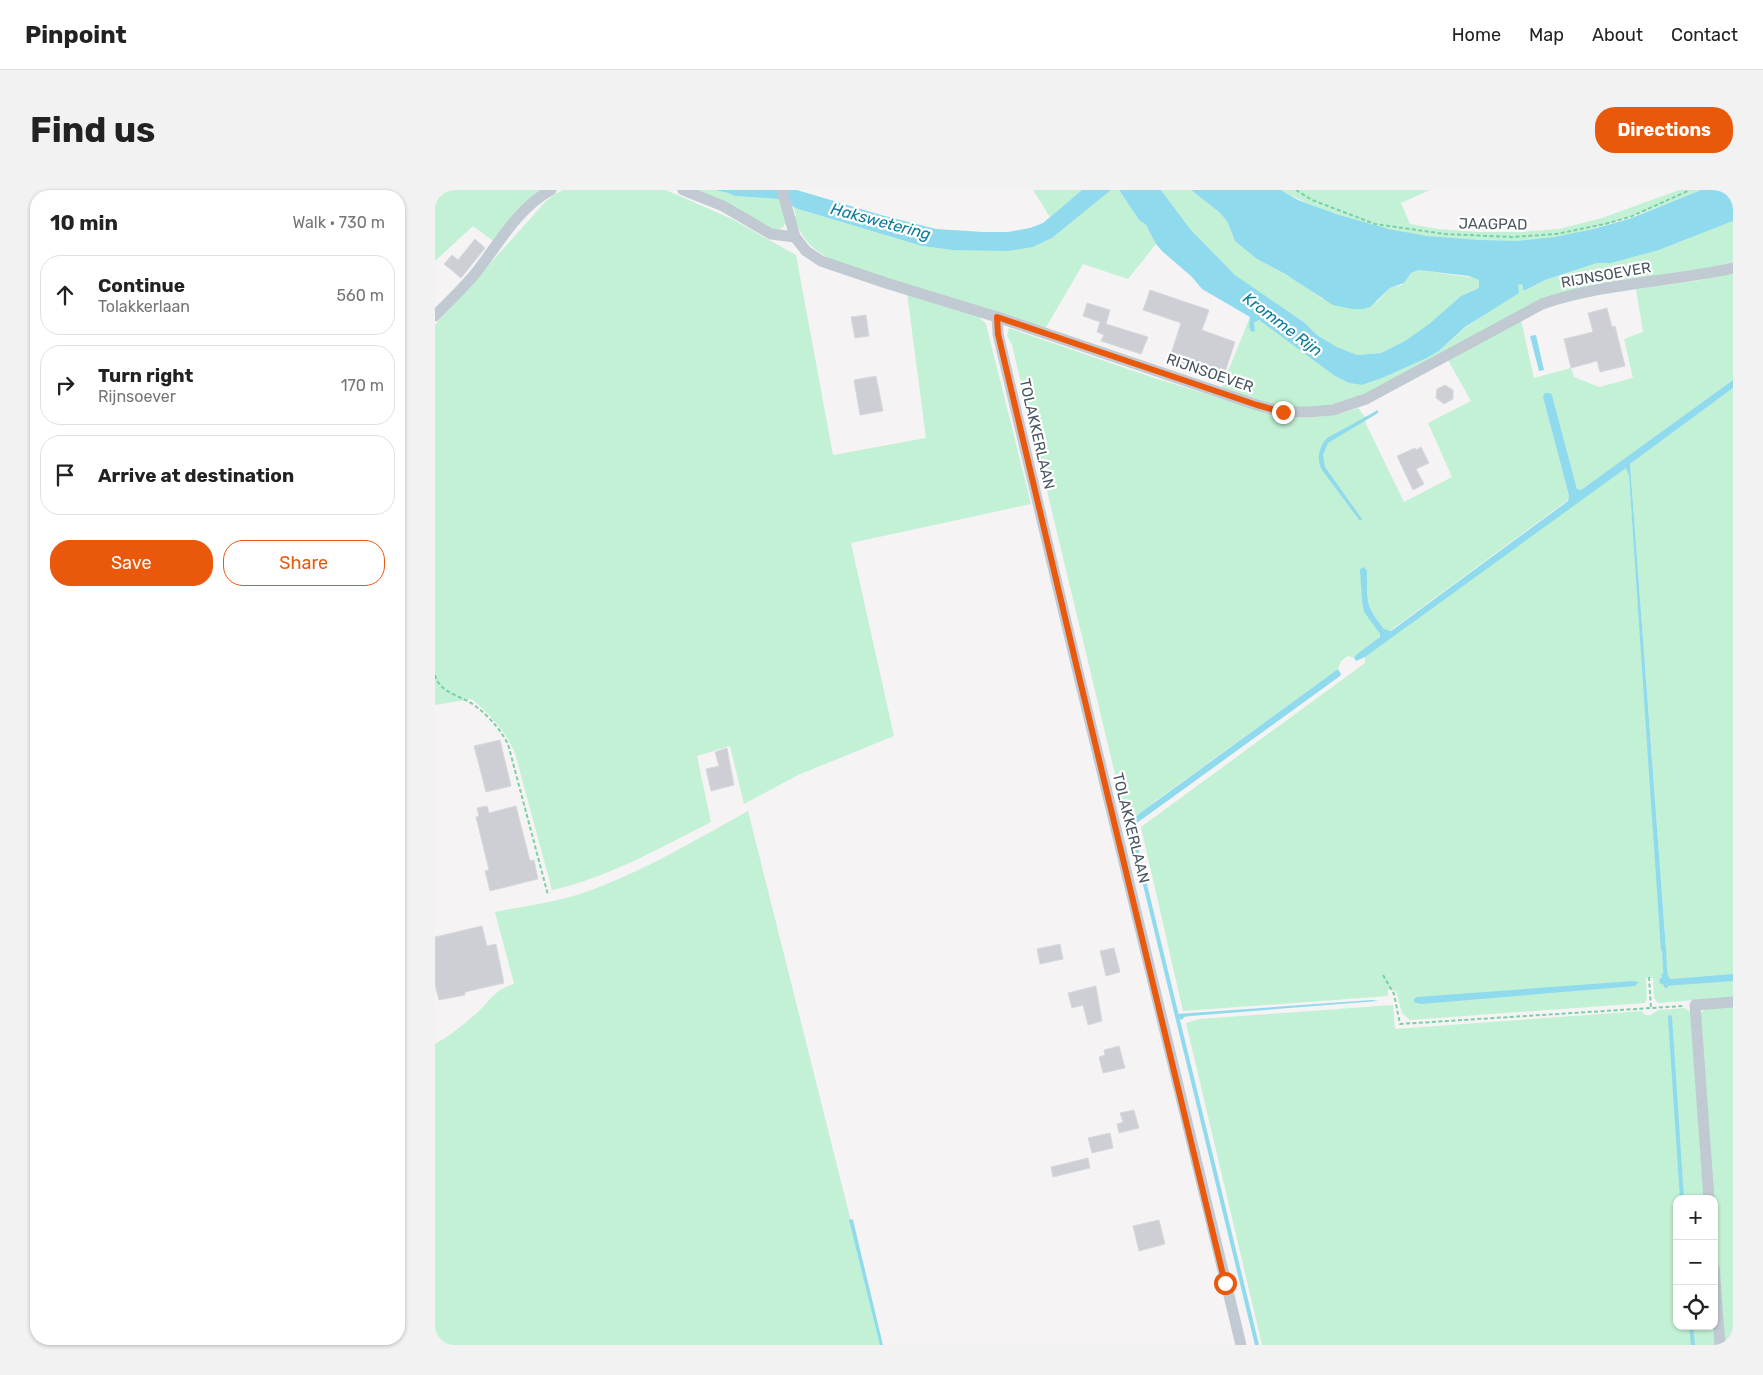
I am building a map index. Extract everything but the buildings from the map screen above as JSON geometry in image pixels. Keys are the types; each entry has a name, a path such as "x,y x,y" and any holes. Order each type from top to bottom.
{"street":[{"path":"435,316 476,272 522,214 551,190"},
{"path":"683,190 723,206 771,234 795,237 783,190"},
{"name":"RIJNSOEVER","path":"795,237 799,244 813,257 831,265 997,317 1257,405 1283,412 1333,410 1366,399 1542,304 1570,294 1733,268"},
{"name":"TOLAKKERLAAN","path":"997,317 998,334 1077,668 1241,1345"},
{"path":"1709,1195 1695,1005 1733,1002"},
{"path":"1715,1285 1720,1345"}],"path":[{"name":"JAAGPAD","path":"1295,190 1312,200 1375,224 1445,234 1512,237 1556,234 1622,219 1662,204 1689,190"},
{"path":"435,675 436,681 445,691 470,702 491,721 500,730 508,744 548,895"},
{"path":"1383,975 1394,994 1400,1024 1695,1005"},
{"path":"1649,978 1651,1008"}],"green space":[{"path":"435,190 545,190 496,243 473,226 435,261"},
{"path":"563,190 666,190 732,219 796,255 833,455 926,438 907,293 977,315 986,324 1031,504 851,543 894,736 798,775 744,804 730,746 697,756 711,822 614,870 552,890 515,753 507,737 491,717 472,699 435,705 435,325 547,200"},
{"path":"691,190 715,190 735,196 779,199 786,222 783,227 776,231"},
{"path":"1033,190 1082,190 1050,217"},
{"path":"1111,190 1119,190 1139,220 1146,225 1156,244 1128,279 1083,264 1045,329 836,262 815,249 806,239 794,218 796,216 793,205 798,209 922,246 952,250 1033,247 1052,238"},
{"path":"1161,190 1191,190 1219,212 1227,221 1233,236 1257,259 1300,283 1322,299 1377,302 1390,288 1402,285 1411,273 1419,270 1475,278 1479,280 1479,288 1461,296 1429,324 1405,341 1381,353 1357,355 1337,347 1317,335 1305,323 1235,275 1191,230"},
{"path":"1281,190 1430,190 1401,203 1410,224 1438,229 1518,232 1559,229 1602,218 1679,190 1701,190 1631,217 1576,233 1525,241 1490,242 1416,234 1378,226 1310,204"},
{"path":"1733,221 1733,265 1592,286 1379,389 1331,407 1287,408 1221,389 1250,317 1249,322 1254,329 1255,323 1259,320 1266,323 1335,376 1349,383 1362,385 1382,378 1439,351 1465,328 1488,312 1517,285 1522,284 1525,291 1545,280 1597,263 1611,263 1659,250"},
{"path":"1733,273 1733,380 1581,490 1577,489 1552,395 1543,397 1569,496 1568,500 1388,631 1380,625 1373,614 1368,596 1367,570 1366,568 1361,568 1364,612 1380,634 1379,639 1354,658 1348,656 1341,661 1338,669 1154,802 1131,821 1121,799 1012,345 1007,336 1009,328 1151,377 1281,417 1320,417 1358,408 1365,417 1366,424 1404,502 1452,477 1428,423 1471,401 1448,360 1521,320 1534,378 1571,368 1574,377 1599,387 1633,378 1624,339 1643,332 1636,289 1696,281"},
{"path":"1733,388 1733,997 1658,1003 1654,998 1653,978 1646,978 1647,998 1645,1003 1410,1020 1402,1013 1396,991 1388,989 1388,996 1183,1011 1141,827 1365,663 1365,657 1389,639 1626,467 1629,476 1662,951 1666,949 1630,464"},
{"path":"748,811 882,1345 435,1345 435,1044 477,1013 497,992 514,984 495,912 570,897 616,880 661,859"},
{"path":"1393,1005 1395,1029 1642,1011 1645,1015 1651,1015 1658,1010 1685,1008 1691,1013 1704,1195 1673,1195 1673,1330 1713,1330 1715,1345 1262,1345 1186,1023 1199,1019"},
{"path":"1733,1006 1733,1345 1724,1345 1718,1262 1718,1195 1713,1195 1700,1014 1706,1008"}],"water":[{"name":"Hakswetering","path":"715,190 797,190 936,229 1008,232 1030,228 1043,223 1082,190 1111,190 1052,238 1033,247 1008,251 952,250 922,246 798,209 779,199 735,196"},
{"name":"Kromme Rijn","path":"1119,190 1161,190 1191,230 1235,275 1305,323 1317,335 1337,347 1357,355 1381,353 1405,341 1429,324 1461,296 1479,288 1479,280 1469,276 1419,270 1411,273 1404,283 1390,288 1370,307 1352,309 1333,305 1285,274 1257,259 1235,241 1227,221 1219,212 1191,190 1281,190 1298,200 1339,215 1389,229 1427,236 1479,240 1517,241 1555,237 1593,229 1629,219 1701,190 1733,190 1733,221 1659,250 1611,263 1597,263 1545,280 1524,291 1522,284 1518,285 1519,293 1465,327 1439,351 1382,378 1362,385 1349,383 1335,376 1259,320 1254,323 1255,331 1251,332 1249,326 1250,317 1202,289 1192,277 1162,251 1146,225 1139,220"},
{"path":"1536,335 1544,370 1539,371 1530,336"},
{"path":"1733,380 1733,388 1630,464 1666,949 1661,951 1629,476 1626,468 1365,657 1356,661 1354,658 1356,655 1380,637 1380,634 1364,612 1360,569 1364,567 1367,570 1368,602 1373,614 1384,629 1391,631 1568,501 1569,496 1543,397 1545,393 1552,395 1577,489 1581,490"},
{"path":"1378,410 1378,413 1328,443 1323,455 1325,467 1362,519 1360,521 1322,470 1319,462 1319,453 1327,438"},
{"path":"1338,669 1341,674 1340,676 1138,822 1136,829 1129,832 1129,824 1140,813"},
{"path":"1667,973 1670,979 1733,974 1733,981 1666,986 1660,983 1659,980 1662,977 1661,974"},
{"path":"1639,982 1635,986 1421,1004 1414,1002 1414,999 1417,997"},
{"path":"1378,1001 1190,1016 1184,1017 1182,1020 1177,1017 1177,1014"},
{"path":"849,1220 853,1220 883,1345 880,1345"}],"waterway":[{"path":"1132,831 1257,1345"},
{"path":"1664,950 1666,986"},
{"path":"1670,1017 1682,1195"},
{"path":"1691,1330 1693,1345"}],"route":[{"path":"1225,1283 998,334 997,317 1257,405 1283,412"}]}
